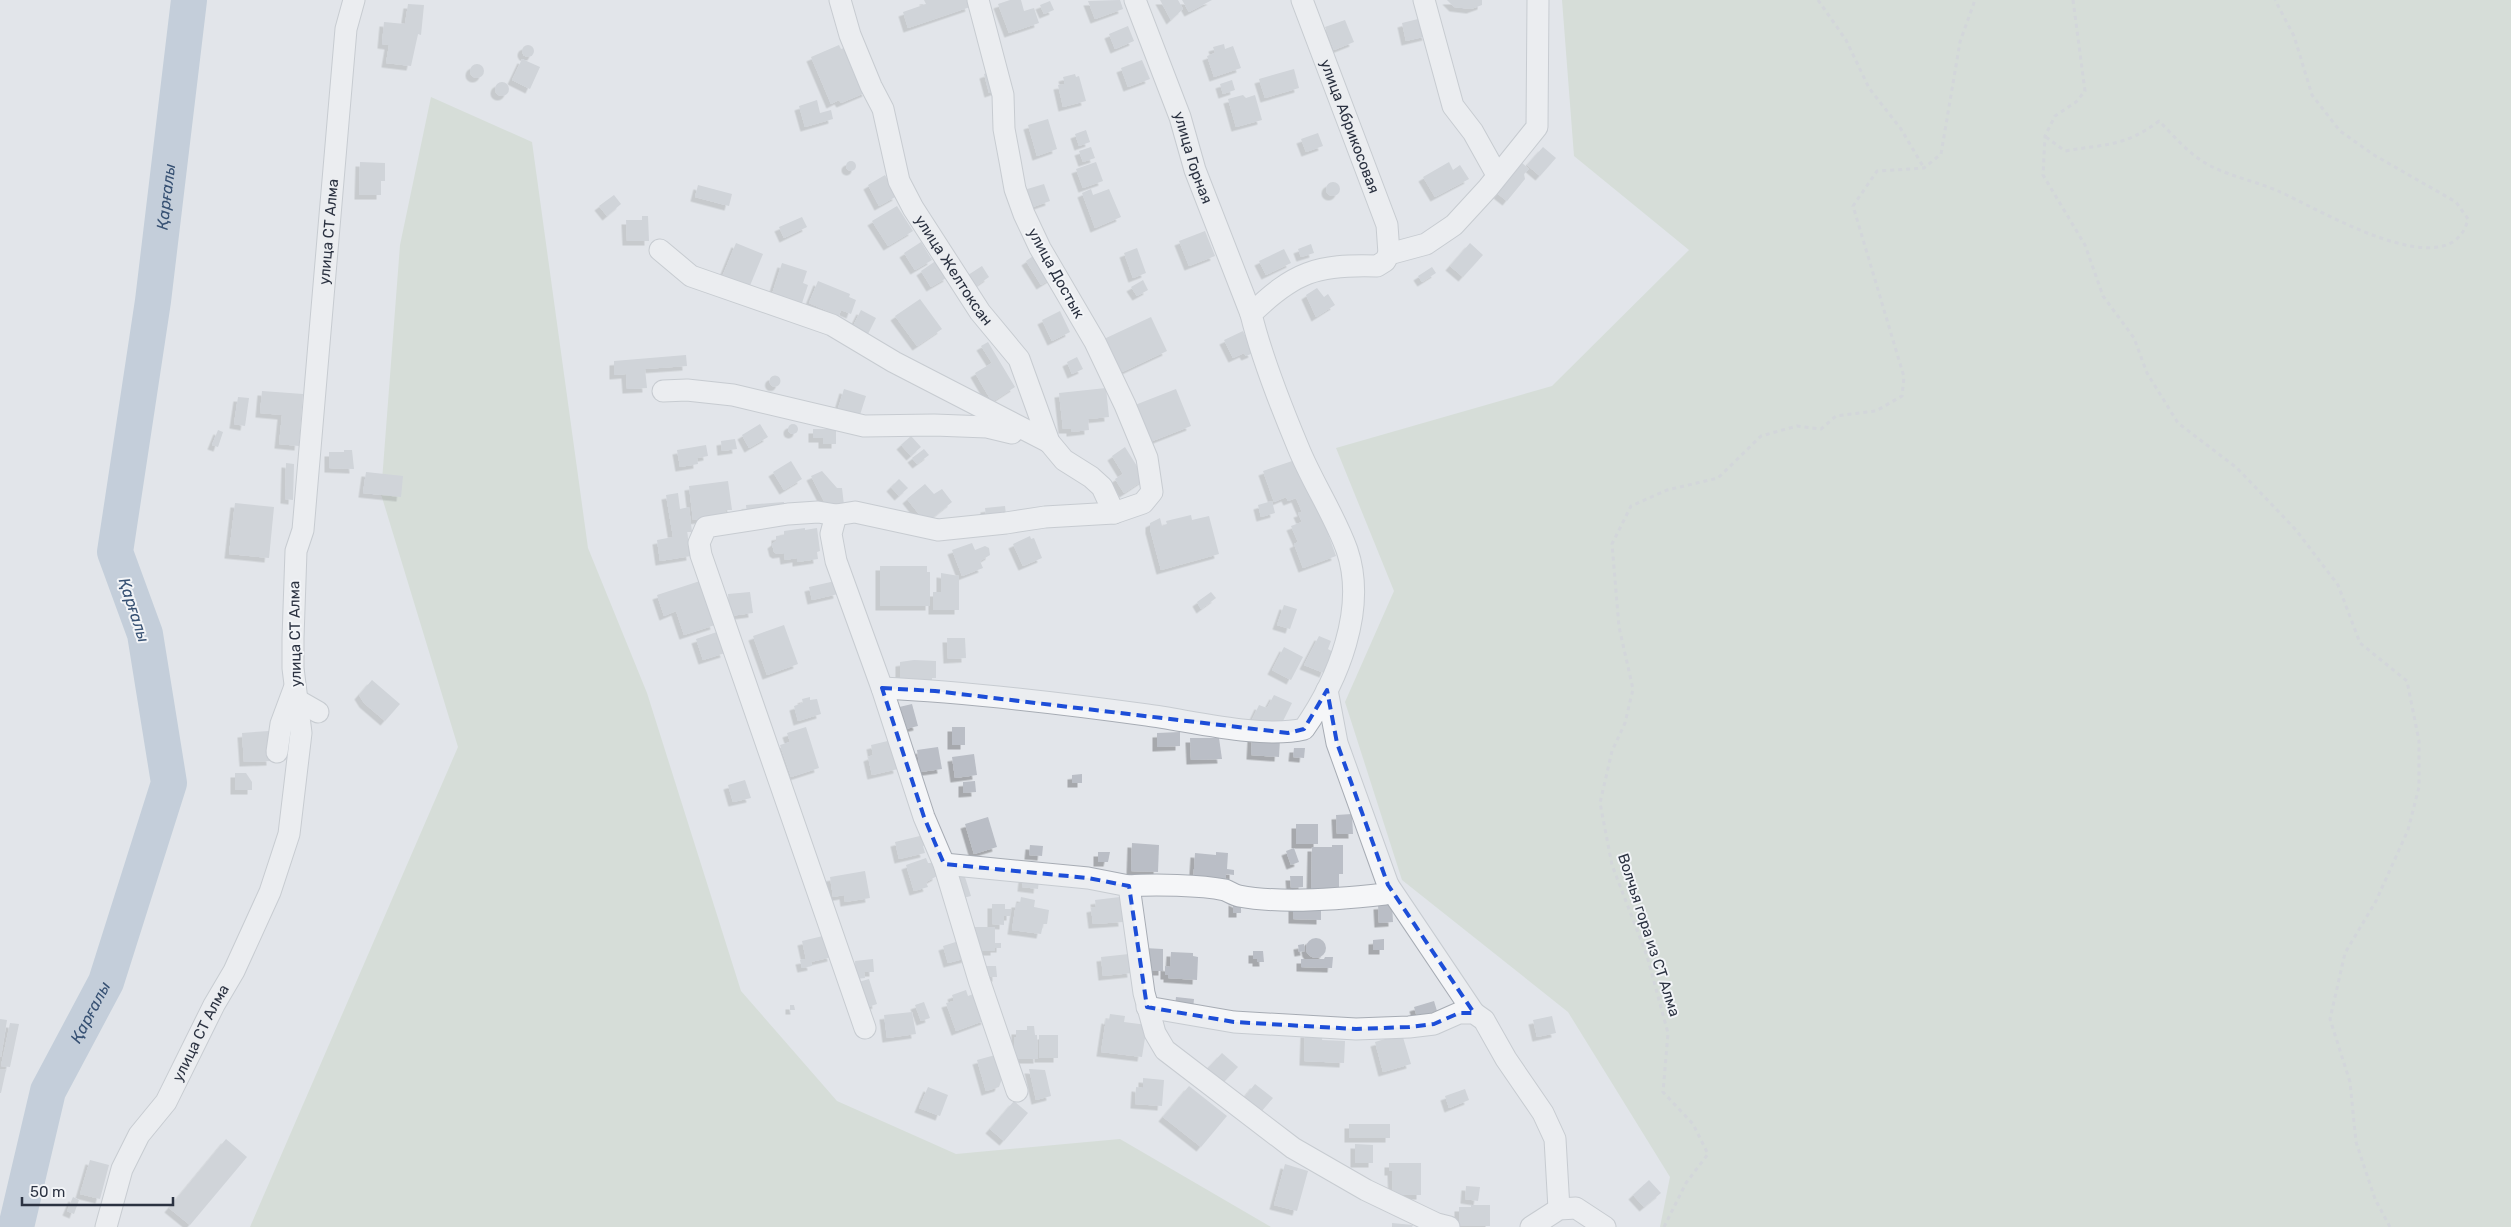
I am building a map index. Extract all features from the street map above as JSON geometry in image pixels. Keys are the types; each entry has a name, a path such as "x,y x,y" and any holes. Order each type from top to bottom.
{"street":[{"name":"улица СТ Алма","path":"106,1227 122,1169 139,1135 166,1102 214,1005 234,971 270,892 289,834 296,789 301,733 292,638 296,551 303,530 346,29 354,0"},
{"name":"улица Желтоксан","path":"840,0 857,52 871,86 884,109 899,181 930,237 980,312 1019,359 1049,442 1064,460 1091,477 1102,487 1114,513"},
{"name":"улица Достык","path":"865,1028 700,555 699,542 706,528 716,524 788,514 818,512 836,515 855,512 938,530 1006,524 1045,517 1114,513 1143,503 1152,492 1147,458 1126,405 1095,342 1040,248 1015,189 1001,85 978,0"},
{"name":"улица Горная","path":"882,688 935,691 1144,715 1214,727 1288,733 1304,729 1327,690 1343,654 1350,630 1352,614 1351,569 1343,542 1298,448 1260,351 1251,314 1195,170 1180,117 1136,0"},
{"name":"улица Абрикосовая","path":"1302,0 1387,226 1389,254"},
{"path":"1424,0 1453,106 1473,132 1497,175"},
{"path":"1251,314 1273,293 1296,277 1316,269 1377,266 1385,261 1389,254 1426,244 1454,226 1488,188 1537,127 1538,0"},
{"path":"660,250 692,276 832,325 894,362 1049,442"},
{"path":"662,391 687,390 733,394 864,426 934,425 988,427 1049,442"},
{"path":"836,515 830,534 836,561 882,688 924,817 944,864 979,980 1017,1091"},
{"path":"1327,690 1337,743 1388,885 1474,1013 1484,1020 1506,1059 1543,1113 1555,1139 1559,1209"},
{"path":"277,752 280,724 296,693 318,712"},
{"path":"944,864 1088,878 1129,886 1142,885 1225,890 1237,896 1263,898 1342,899 1385,894 1388,885"},
{"path":"1129,886 1140,971 1147,1006 1155,1033 1165,1050 1293,1148 1366,1190 1437,1224 1448,1227"},
{"path":"1147,1006 1234,1022 1356,1029 1434,1024 1459,1013 1474,1013"},
{"path":"1531,1227 1559,1209 1576,1208 1605,1227"}],"path":[{"path":"1818,0 1846,40 1869,88 1901,129 1924,168 1941,154 1960,42 1975,0"},
{"path":"2073,0 2085,91 2076,102 2055,116 2046,136 2043,175 2085,245 2103,296 2134,338 2147,374 2178,423 2238,468 2296,530 2338,585 2360,643 2407,681 2419,741 2419,787 2408,830 2376,901 2345,953 2330,1019 2350,1082 2356,1142 2374,1199 2390,1227"},
{"path":"2046,136 2065,151 2115,145 2149,129 2159,121 2195,156 2219,170 2277,191 2385,241 2428,250 2454,242 2465,232 2468,220 2456,202 2374,155 2340,131 2312,95 2294,36 2275,0"},
{"name":"Волчья гора из СТ Алма","path":"1664,1227 1686,1183 1708,1154 1693,1124 1663,1092 1668,1033 1646,956 1612,865 1600,803 1612,751 1626,723 1633,689 1619,627 1612,544 1631,506 1667,490 1718,478 1760,436 1797,426 1821,429 1836,416 1876,411 1902,396 1904,377 1854,206 1876,171 1924,168"}],"highlighted area":[{"path":"882,688 935,691 1288,733 1304,729 1327,690 1337,743 1388,885 1474,1013 1459,1013 1434,1024 1356,1029 1234,1022 1147,1007 1129,886 1088,878 944,864 924,817"}],"green space":[{"path":"1562,0 2511,0 2511,1227 1660,1227 1670,1177 1568,1012 1402,880 1345,702 1394,591 1336,448 1552,386 1689,250 1574,156"},
{"path":"431,97 532,142 588,548 647,693 741,991 837,1101 956,1154 1120,1139 1271,1227 250,1227 458,747 381,494 400,245"}],"building":[{"path":"924,0 967,0 970,7 908,28 903,12 926,4"},
{"path":"1010,0 1021,0 1024,11 1034,8 1039,23 1009,33 998,4"},
{"path":"1120,0 1123,9 1095,19 1088,1"},
{"path":"1160,0 1178,0 1183,9 1171,20"},
{"path":"1182,0 1212,0 1189,12"},
{"path":"1447,0 1482,0 1482,5 1471,9 1454,7"},
{"path":"1050,1 1054,10 1044,14 1040,5"},
{"path":"408,4 424,5 421,35 418,34 411,66 386,63 389,45 382,44 384,22 405,24"},
{"path":"1422,18 1427,36 1406,41 1402,23"},
{"path":"1345,20 1354,42 1334,50 1325,27"},
{"path":"1128,26 1134,41 1115,49 1109,34"},
{"path":"1224,44 1225,49 1233,46 1241,68 1214,77 1207,56 1215,53 1213,47"},
{"path":"526,45 530,45 534,51 530,57 526,57 522,53 522,49"},
{"path":"839,45 841,49 844,48 854,74 859,72 867,92 841,103 839,100 831,104 811,57"},
{"path":"522,59 540,67 530,89 512,80"},
{"path":"1142,60 1150,79 1128,87 1121,68"},
{"path":"474,64 480,64 484,71 480,78 474,78 470,74 470,68"},
{"path":"1294,69 1299,88 1265,98 1259,79"},
{"path":"993,71 998,90 989,93 984,74"},
{"path":"1075,74 1076,77 1079,76 1086,101 1063,107 1058,85 1065,84 1063,77"},
{"path":"1232,80 1235,90 1223,94 1220,84"},
{"path":"499,82 505,82 509,89 505,96 499,96 495,92 495,86"},
{"path":"1243,95 1246,98 1255,95 1262,120 1236,127 1228,99"},
{"path":"817,100 820,113 831,110 833,119 805,127 799,106"},
{"path":"1048,119 1057,149 1037,156 1028,125"},
{"path":"1086,130 1090,142 1079,146 1075,134"},
{"path":"1318,133 1323,146 1306,152 1301,139"},
{"path":"1091,147 1095,158 1083,162 1079,151"},
{"path":"1543,147 1556,158 1540,176 1527,165"},
{"path":"849,161 853,161 856,166 855,170 849,171 846,168 846,164"},
{"path":"360,162 385,163 385,181 381,181 381,195 359,195"},
{"path":"1096,162 1103,181 1083,188 1076,169"},
{"path":"1449,162 1453,170 1460,165 1469,179 1435,197 1423,177"},
{"path":"1521,162 1529,169 1524,174 1525,179 1507,201 1498,194 1505,185 1505,179"},
{"path":"885,175 897,196 879,206 868,185"},
{"path":"1333,182 1338,184 1340,189 1338,194 1333,196 1328,194 1326,189 1328,184"},
{"path":"1044,184 1050,201 1030,208 1024,190"},
{"path":"698,185 732,194 729,206 695,197"},
{"path":"1091,189 1093,195 1109,189 1121,217 1095,228 1082,193"},
{"path":"614,195 621,204 607,216 599,206"},
{"path":"897,206 913,231 888,246 872,221"},
{"path":"642,216 648,216 649,241 627,241 626,220 642,220"},
{"path":"802,217 807,227 784,238 779,227"},
{"path":"1205,231 1215,256 1189,266 1179,241"},
{"path":"921,242 932,260 915,270 904,253"},
{"path":"736,243 763,254 749,288 722,277"},
{"path":"1470,243 1483,255 1463,277 1450,266"},
{"path":"1311,244 1314,253 1301,257 1298,249"},
{"path":"1137,248 1146,273 1133,278 1124,253"},
{"path":"1284,249 1291,263 1266,275 1259,261"},
{"path":"1036,254 1052,278 1041,285 1026,261"},
{"path":"937,260 948,277 931,287 921,271"},
{"path":"782,263 807,271 803,283 808,285 801,306 771,297"},
{"path":"982,266 989,277 976,286 968,275"},
{"path":"1432,267 1436,273 1422,282 1418,276"},
{"path":"1143,280 1148,290 1137,296 1131,287"},
{"path":"818,281 850,294 849,297 856,300 851,314 841,310 839,316 809,303"},
{"path":"1317,288 1324,297 1328,294 1335,305 1316,317 1306,295"},
{"path":"920,299 942,329 917,346 895,316"},
{"path":"861,310 876,318 867,336 852,328"},
{"path":"1060,311 1070,332 1052,341 1042,320"},
{"path":"1151,317 1167,351 1120,373 1104,339"},
{"path":"1243,331 1253,353 1246,356 1244,353 1233,358 1224,340"},
{"path":"988,342 1015,387 992,402 975,373 992,363 981,346"},
{"path":"686,355 687,366 645,369 647,388 627,389 626,374 614,375 614,361"},
{"path":"1077,357 1083,369 1072,374 1067,362"},
{"path":"775,375 781,381 775,387 769,381"},
{"path":"1106,388 1109,417 1088,419 1089,430 1071,432 1071,429 1063,429 1059,393"},
{"path":"844,389 866,396 859,418 837,412"},
{"path":"1176,389 1191,426 1150,442 1135,405"},
{"path":"262,391 303,394 299,446 279,444 282,415 260,413"},
{"path":"238,397 249,398 245,426 234,424"},
{"path":"760,424 768,437 749,448 742,435"},
{"path":"791,424 795,424 798,429 797,433 791,434 788,431 788,427"},
{"path":"813,429 836,429 836,444 823,444 823,438 813,438"},
{"path":"218,430 223,432 218,447 212,445"},
{"path":"911,436 921,447 911,456 901,445"},
{"path":"735,439 737,449 722,451 721,441"},
{"path":"706,445 708,456 697,458 698,464 680,467 677,450"},
{"path":"1125,447 1145,479 1124,493 1115,479 1123,474 1112,456"},
{"path":"924,449 929,455 917,464 912,458"},
{"path":"344,450 352,450 354,469 329,468 329,452 344,452"},
{"path":"1301,458 1336,556 1303,568 1294,544 1298,542 1291,526 1302,522 1298,513 1302,512 1296,498 1288,501 1286,497 1274,502 1263,471"},
{"path":"791,461 802,479 784,490 773,472"},
{"path":"286,463 294,464 293,500 285,499"},
{"path":"822,471 837,488 842,488 844,505 827,507 811,476"},
{"path":"366,472 403,476 401,497 363,493"},
{"path":"899,479 908,488 899,496 891,487"},
{"path":"728,481 732,510 725,510 726,516 693,520 689,486"},
{"path":"925,484 934,494 942,489 952,502 926,523 907,499"},
{"path":"678,493 680,509 689,507 692,532 687,532 691,556 660,561 657,540 673,537 666,495"},
{"path":"1272,501 1275,513 1261,517 1258,505"},
{"path":"784,502 785,511 747,514 746,505"},
{"path":"235,503 274,507 269,558 229,554"},
{"path":"1005,506 1006,515 986,516 985,508"},
{"path":"1191,515 1192,520 1209,516 1219,554 1161,570 1150,523 1160,518 1162,526 1167,524 1166,521"},
{"path":"805,528 805,530 817,528 820,551 817,552 818,559 797,562 797,558 785,560 784,553 777,554 774,552 772,544 776,541 776,536 784,535 784,531"},
{"path":"1030,536 1031,539 1034,538 1042,558 1023,566 1013,544"},
{"path":"972,543 975,550 985,546 989,548 990,555 980,561 983,568 962,576 952,550"},
{"path":"880,566 927,566 927,572 930,572 930,606 880,606"},
{"path":"941,573 959,576 959,610 933,610 933,592 941,592"},
{"path":"700,581 715,625 684,635 676,611 664,616 657,595"},
{"path":"835,581 838,594 812,600 809,587"},
{"path":"750,592 753,613 730,616 728,594"},
{"path":"1211,592 1216,598 1201,609 1197,602"},
{"path":"1284,605 1297,609 1290,629 1277,625"},
{"path":"784,625 798,664 767,675 753,636"},
{"path":"717,632 725,653 703,660 696,639"},
{"path":"1319,636 1331,641 1328,649 1333,652 1324,673 1304,665"},
{"path":"947,638 965,638 966,658 948,659"},
{"path":"1284,647 1303,657 1291,680 1272,670"},
{"path":"914,660 936,661 936,678 932,678 932,687 900,687 900,662"},
{"path":"372,680 400,704 385,721 364,703 359,695"},
{"path":"1274,695 1292,703 1281,725 1251,722 1259,705 1267,708"},
{"path":"810,697 810,700 817,699 821,714 798,721 794,706 803,703 802,699"},
{"path":"912,704 918,726 901,730 895,708"},
{"path":"806,727 819,768 791,777 780,745 790,742 787,733"},
{"path":"952,727 965,727 965,745 952,745"},
{"path":"269,731 271,761 244,762 242,733"},
{"path":"1180,732 1180,746 1157,747 1157,733"},
{"path":"1252,737 1280,739 1279,757 1251,755"},
{"path":"1190,738 1219,738 1222,759 1191,760"},
{"path":"892,740 898,769 872,775 868,757 873,755 871,745"},
{"path":"938,747 942,769 920,772 917,750"},
{"path":"1294,748 1305,748 1304,758 1293,757"},
{"path":"974,754 977,775 955,778 952,757"},
{"path":"235,773 246,773 252,782 252,790 235,790"},
{"path":"1082,774 1082,783 1072,783 1072,775"},
{"path":"745,780 751,798 733,802 728,785"},
{"path":"975,781 976,792 963,793 963,782"},
{"path":"1352,814 1353,834 1337,834 1336,815"},
{"path":"988,817 997,847 974,854 965,824"},
{"path":"1296,824 1318,824 1318,844 1296,844"},
{"path":"924,835 926,845 923,846 925,853 899,859 895,842"},
{"path":"1132,843 1159,845 1158,872 1131,871"},
{"path":"1030,845 1043,846 1042,856 1029,855"},
{"path":"1332,845 1343,845 1343,874 1339,874 1339,894 1311,894 1312,847 1332,847"},
{"path":"1294,848 1299,862 1291,865 1286,851"},
{"path":"1098,852 1110,852 1108,862 1098,862"},
{"path":"1216,852 1228,853 1227,869 1234,870 1234,875 1226,874 1225,886 1193,884 1195,853 1216,855"},
{"path":"926,858 928,863 933,863 937,876 926,882 928,887 914,891 906,865"},
{"path":"865,871 870,898 845,902 844,895 833,897 830,877"},
{"path":"951,874 964,874 971,896 959,899"},
{"path":"1290,876 1303,876 1303,887 1291,888"},
{"path":"1023,878 1039,879 1038,889 1022,887"},
{"path":"1021,897 1035,900 1034,907 1049,910 1047,924 1043,924 1041,934 1012,930 1016,903 1020,903"},
{"path":"1120,897 1123,922 1093,924 1091,908 1096,907 1095,900"},
{"path":"1233,901 1246,907 1241,907 1241,913 1233,913"},
{"path":"1293,903 1321,904 1321,920 1293,919"},
{"path":"992,904 1005,904 1005,909 1011,909 1011,916 1004,916 1004,925 992,924"},
{"path":"1392,904 1393,922 1379,923 1378,905"},
{"path":"974,927 995,927 995,943 1001,943 1001,948 995,948 995,951 974,951"},
{"path":"827,935 832,957 811,962 812,966 802,968 800,960 806,959 802,941"},
{"path":"1312,938 1320,938 1326,944 1326,952 1320,958 1312,958 1306,952 1306,944"},
{"path":"1384,939 1384,950 1373,950 1373,940"},
{"path":"962,940 967,958 948,963 943,946"},
{"path":"1304,944 1305,951 1299,952 1298,945"},
{"path":"1144,948 1163,949 1163,971 1146,971"},
{"path":"1253,951 1263,951 1264,962 1257,962 1257,959 1253,959"},
{"path":"1171,952 1193,953 1193,956 1198,957 1197,980 1168,978 1168,975 1165,975 1165,966 1170,967"},
{"path":"1129,954 1132,973 1103,976 1101,957"},
{"path":"1325,957 1333,957 1332,968 1301,967 1301,959 1324,959"},
{"path":"873,959 874,972 864,972 865,978 856,979 855,961"},
{"path":"979,966 996,966 997,977 985,977"},
{"path":"869,979 877,1004 862,1009 855,983"},
{"path":"966,990 968,996 976,993 986,1020 956,1031 946,1003 954,1001 952,995"},
{"path":"1176,997 1194,999 1193,1009 1175,1007"},
{"path":"1434,1001 1437,1011 1417,1017 1414,1007"},
{"path":"924,1002 930,1018 921,1021 915,1005"},
{"path":"790,1005 794,1005 795,1010 790,1010"},
{"path":"912,1012 916,1034 887,1038 884,1015"},
{"path":"1110,1014 1125,1016 1124,1022 1147,1025 1142,1057 1101,1052 1106,1019 1109,1020"},
{"path":"1552,1016 1556,1033 1537,1037 1533,1020"},
{"path":"0,1019 7,1020 1,1057 0,1056"},
{"path":"10,1023 19,1024 10,1067 1,1066"},
{"path":"1027,1026 1034,1026 1035,1035 1037,1035 1038,1059 1014,1059 1014,1037 1016,1037 1016,1030 1027,1030"},
{"path":"1305,1033 1323,1033 1322,1040 1345,1041 1344,1063 1304,1061"},
{"path":"1402,1034 1411,1064 1383,1072 1375,1042"},
{"path":"1039,1035 1058,1035 1058,1058 1039,1058"},
{"path":"1222,1053 1238,1067 1222,1084 1206,1070"},
{"path":"999,1054 1005,1071 999,1087 986,1091 977,1060"},
{"path":"0,1069 6,1070 1,1093 0,1093"},
{"path":"1029,1069 1045,1070 1051,1096 1036,1100"},
{"path":"1143,1078 1164,1080 1162,1106 1135,1104 1136,1087 1143,1088"},
{"path":"1255,1084 1273,1098 1260,1113 1243,1099"},
{"path":"1189,1086 1227,1116 1201,1147 1163,1117"},
{"path":"928,1087 948,1095 940,1116 919,1108"},
{"path":"1465,1089 1469,1100 1449,1108 1445,1096"},
{"path":"1014,1101 1028,1113 1004,1141 990,1129"},
{"path":"1349,1124 1390,1124 1390,1138 1349,1138"},
{"path":"226,1139 247,1157 190,1225 169,1208"},
{"path":"1355,1144 1373,1145 1373,1163 1355,1163"},
{"path":"90,1160 109,1165 100,1199 80,1194"},
{"path":"1389,1163 1421,1163 1421,1195 1393,1195 1392,1171 1389,1171"},
{"path":"1285,1164 1308,1171 1297,1211 1274,1205"},
{"path":"1649,1180 1661,1193 1644,1207 1633,1195"},
{"path":"1466,1186 1480,1187 1478,1201 1465,1199"},
{"path":"73,1197 79,1200 74,1214 67,1211"},
{"path":"1471,1205 1490,1205 1490,1226 1459,1226 1459,1207 1471,1207"},
{"path":"1392,1223 1413,1225 1412,1227 1392,1227"}],"waterway":[{"name":"Қарғалы","path":"16,1227 48,1091 106,982 169,783 145,634 115,552 153,301 189,0"}]}
